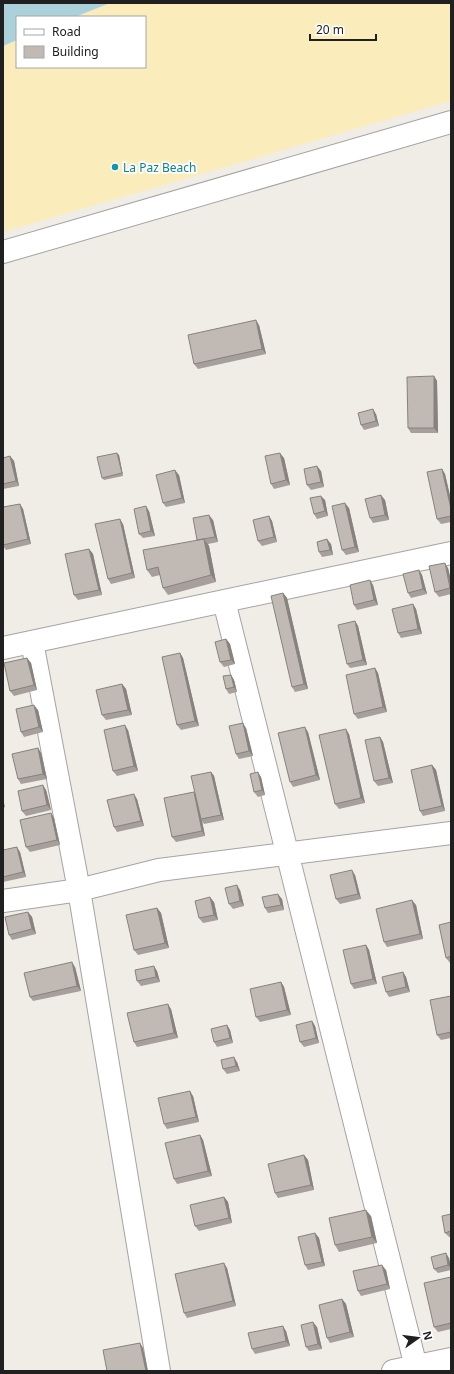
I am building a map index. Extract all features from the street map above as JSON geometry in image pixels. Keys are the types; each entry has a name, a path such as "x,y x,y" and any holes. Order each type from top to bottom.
{"street":[{"path":"3,252 451,122"},
{"path":"3,648 451,553"},
{"path":"224,602 289,854 344,1083 416,1367"},
{"path":"32,642 79,890 159,1371"},
{"path":"3,901 79,890 159,870 451,833"},
{"path":"393,1371 451,1359"}],"sand":[{"name":"La Paz Beach","path":"110,3 451,3 451,101 3,232 3,46 16,40 16,68 146,68 146,16 78,16"}],"water":[{"path":"3,3 110,3 78,16 16,16 16,40 3,46"}],"building":[{"path":"256,320 262,349 194,364 188,335"},
{"path":"434,376 434,428 408,428 407,377"},
{"path":"373,409 376,421 361,425 358,413"},
{"path":"117,453 122,473 102,478 97,457"},
{"path":"280,453 286,480 271,484 265,456"},
{"path":"10,456 16,481 3,484 3,458"},
{"path":"317,466 321,482 307,485 304,469"},
{"path":"442,469 451,509 451,516 437,519 427,472"},
{"path":"175,470 182,498 163,503 156,475"},
{"path":"381,495 385,515 370,518 365,499"},
{"path":"321,496 325,511 314,514 310,498"},
{"path":"345,503 355,547 342,550 332,506"},
{"path":"20,504 28,539 3,545 3,507"},
{"path":"146,506 151,531 139,534 134,509"},
{"path":"209,515 215,537 197,540 193,518"},
{"path":"269,516 274,537 258,541 253,520"},
{"path":"120,519 132,573 108,579 95,524"},
{"path":"204,539 211,575 163,588 158,567 147,570 143,550"},
{"path":"327,539 330,550 319,552 317,542"},
{"path":"89,549 99,590 74,595 65,554"},
{"path":"445,563 450,588 435,592 429,566"},
{"path":"419,570 423,589 408,593 403,574"},
{"path":"370,580 374,600 354,605 350,585"},
{"path":"283,593 304,684 292,687 271,596"},
{"path":"413,604 418,629 398,633 392,609"},
{"path":"355,621 363,660 347,664 338,625"},
{"path":"226,639 231,660 220,662 215,642"},
{"path":"180,653 195,721 177,725 162,657"},
{"path":"27,658 34,685 10,691 4,663"},
{"path":"375,668 383,707 354,714 346,675"},
{"path":"231,675 234,687 226,689 223,676"},
{"path":"122,684 128,710 102,715 96,690"},
{"path":"34,705 39,727 21,732 16,709"},
{"path":"243,723 249,751 236,754 229,726"},
{"path":"125,725 134,766 113,771 104,730"},
{"path":"305,727 316,775 290,782 278,733"},
{"path":"346,729 361,798 335,804 319,735"},
{"path":"380,737 389,778 374,781 365,740"},
{"path":"38,748 43,774 18,779 12,754"},
{"path":"432,765 442,806 420,811 411,770"},
{"path":"211,772 221,815 201,819 191,776"},
{"path":"258,772 262,790 254,792 250,774"},
{"path":"43,785 47,805 22,811 18,791"},
{"path":"194,792 202,831 172,837 164,798"},
{"path":"134,794 141,821 114,827 107,800"},
{"path":"51,813 57,840 26,847 20,820"},
{"path":"17,847 23,872 3,877 3,850"},
{"path":"352,870 358,894 336,899 330,875"},
{"path":"237,885 240,901 229,904 225,888"},
{"path":"278,894 281,905 265,908 262,897"},
{"path":"210,897 214,915 199,918 195,901"},
{"path":"412,900 420,934 384,942 376,909"},
{"path":"157,908 165,943 134,950 126,915"},
{"path":"28,912 32,929 9,935 5,917"},
{"path":"451,922 451,956 446,958 439,925"},
{"path":"366,945 373,979 351,984 343,950"},
{"path":"72,962 77,986 30,997 24,973"},
{"path":"154,966 156,977 137,981 135,970"},
{"path":"403,972 406,987 386,992 382,977"},
{"path":"281,982 287,1010 256,1017 250,989"},
{"path":"451,996 451,1032 437,1035 430,1000"},
{"path":"168,1004 174,1033 134,1042 127,1013"},
{"path":"312,1021 316,1038 300,1042 296,1025"},
{"path":"227,1025 230,1038 214,1042 211,1029"},
{"path":"234,1057 236,1066 223,1069 221,1060"},
{"path":"190,1091 196,1117 164,1124 158,1098"},
{"path":"200,1135 208,1171 174,1179 165,1143"},
{"path":"304,1155 311,1185 275,1193 268,1164"},
{"path":"224,1197 229,1218 195,1226 190,1205"},
{"path":"366,1210 372,1237 335,1245 329,1218"},
{"path":"451,1214 451,1231 445,1233 442,1216"},
{"path":"315,1233 322,1262 305,1265 298,1237"},
{"path":"446,1253 448,1265 434,1269 431,1257"},
{"path":"224,1263 233,1301 184,1313 175,1274"},
{"path":"382,1265 387,1284 358,1291 353,1271"},
{"path":"451,1277 451,1323 434,1327 424,1283"},
{"path":"342,1299 350,1332 327,1338 319,1305"},
{"path":"313,1322 318,1344 306,1347 301,1325"},
{"path":"283,1326 286,1341 252,1349 248,1333"},
{"path":"140,1343 146,1371 107,1371 103,1350"}],"place":[{"name":"La Paz Beach","path":"115,167"}]}
